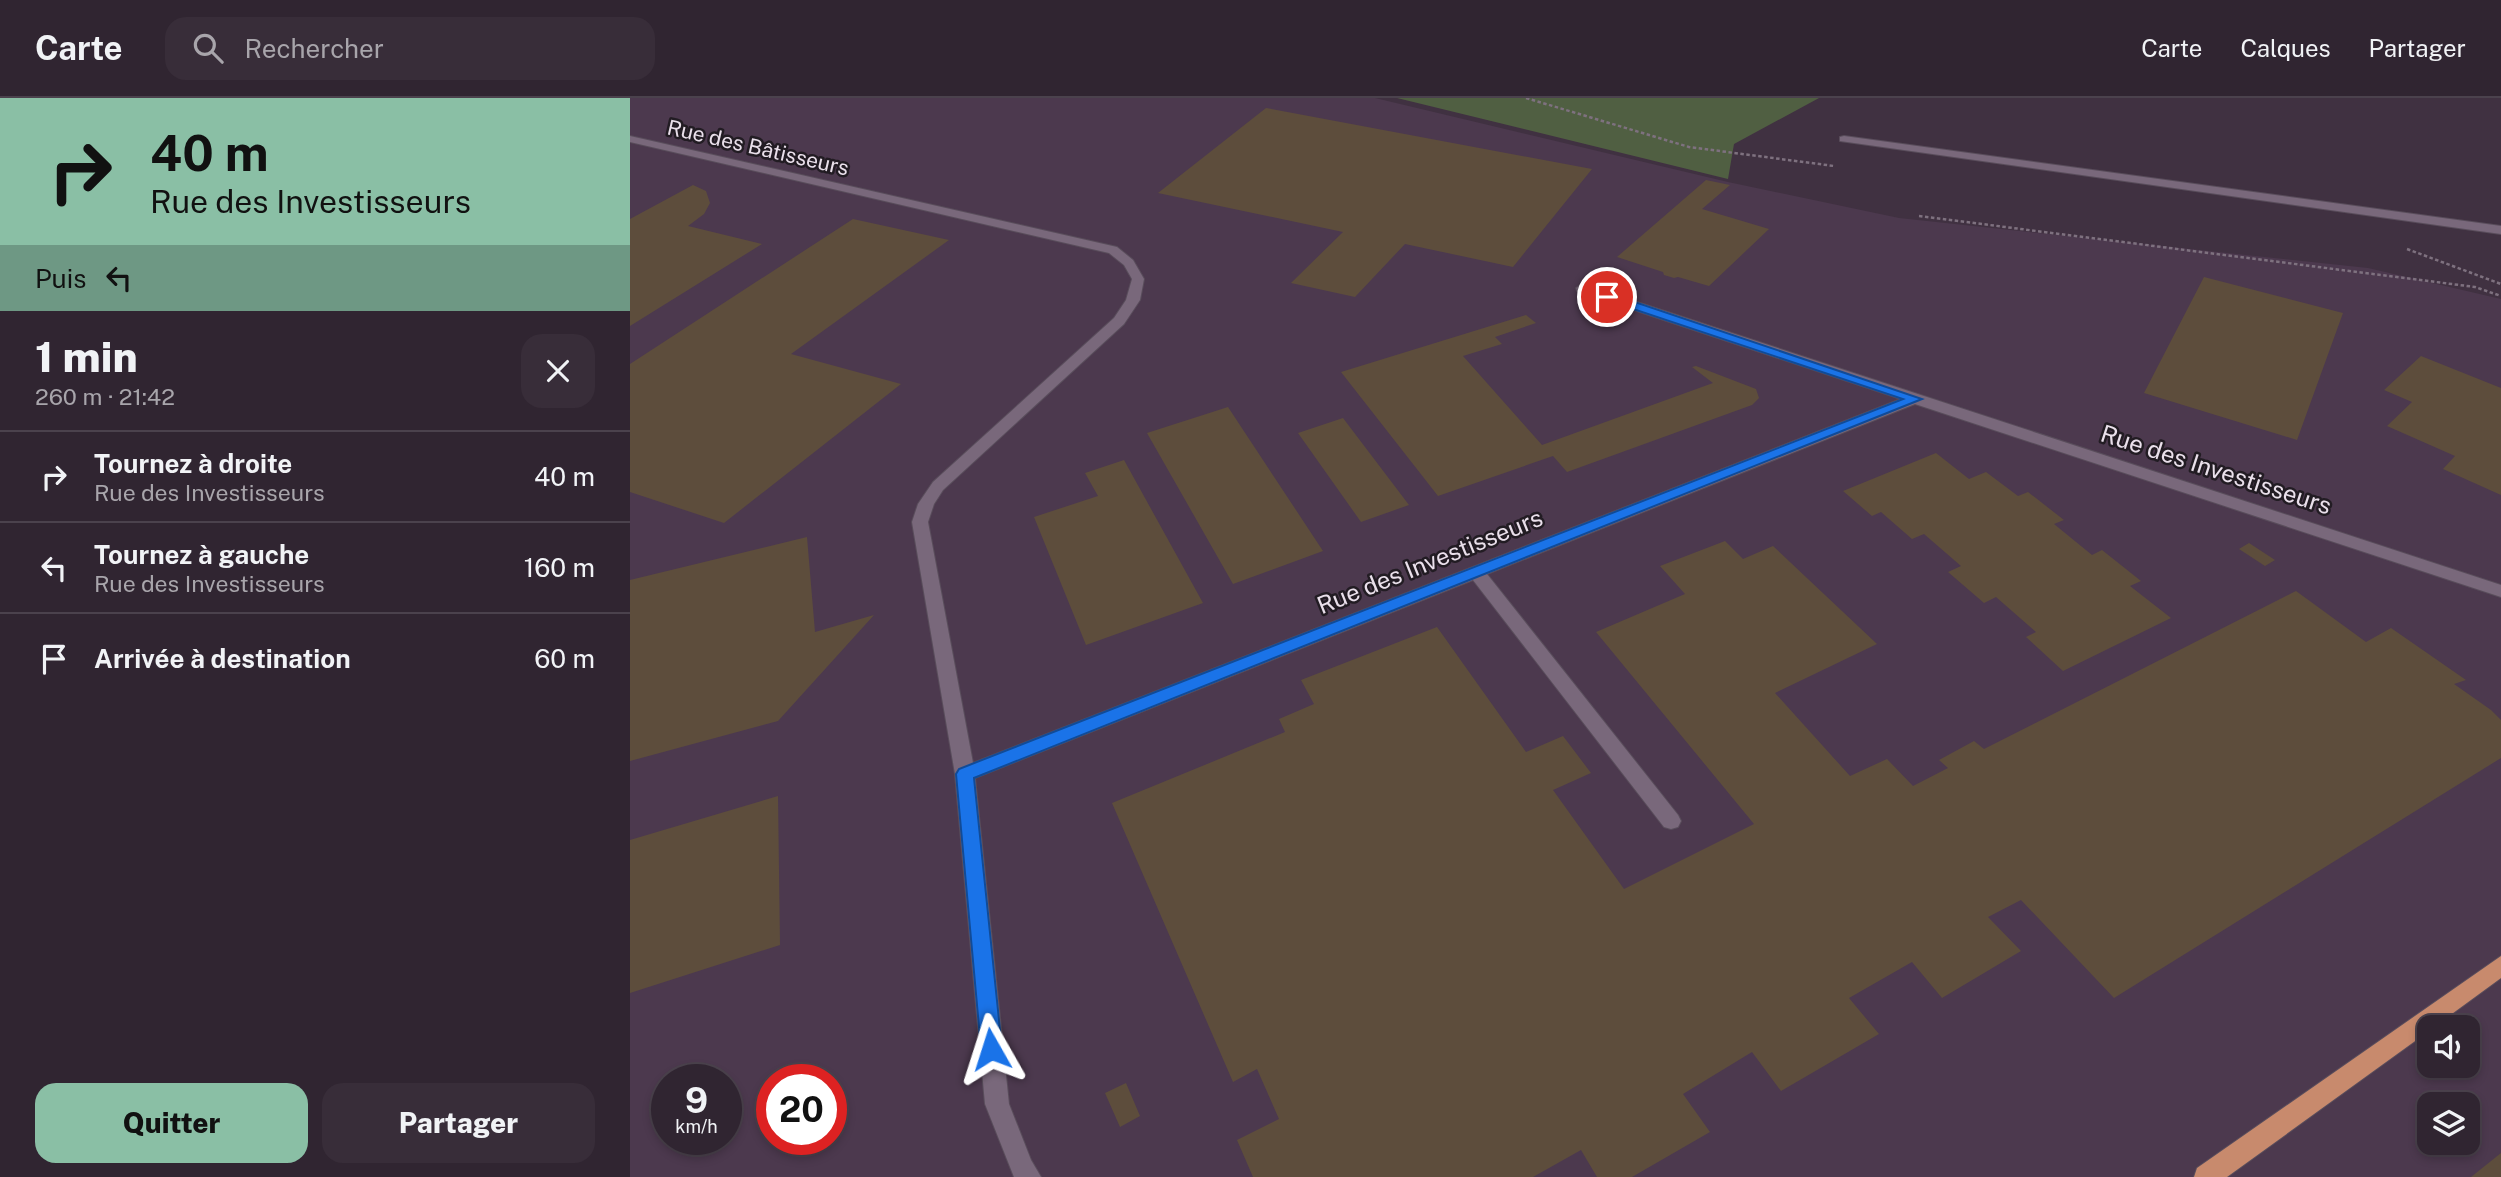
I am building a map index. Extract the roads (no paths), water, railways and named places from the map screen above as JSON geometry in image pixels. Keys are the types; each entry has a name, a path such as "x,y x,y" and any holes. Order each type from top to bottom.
{"main road":[{"path":"2206,1177 2501,966"}],"lane":[{"name":"Rue des Bâtisseurs","path":"630,139 1113,250 1129,263 1139,279 1133,300 1119,321 938,486 926,504 920,522 965,774"},
{"path":"1844,139 2501,230"},
{"name":"Rue des Investisseurs","path":"1581,288 2501,591"},
{"name":"Rue des Investisseurs","path":"965,774 1915,399"},
{"path":"1476,572 1671,821"},
{"path":"965,774 997,1104 1022,1168 1029,1177"}]}
